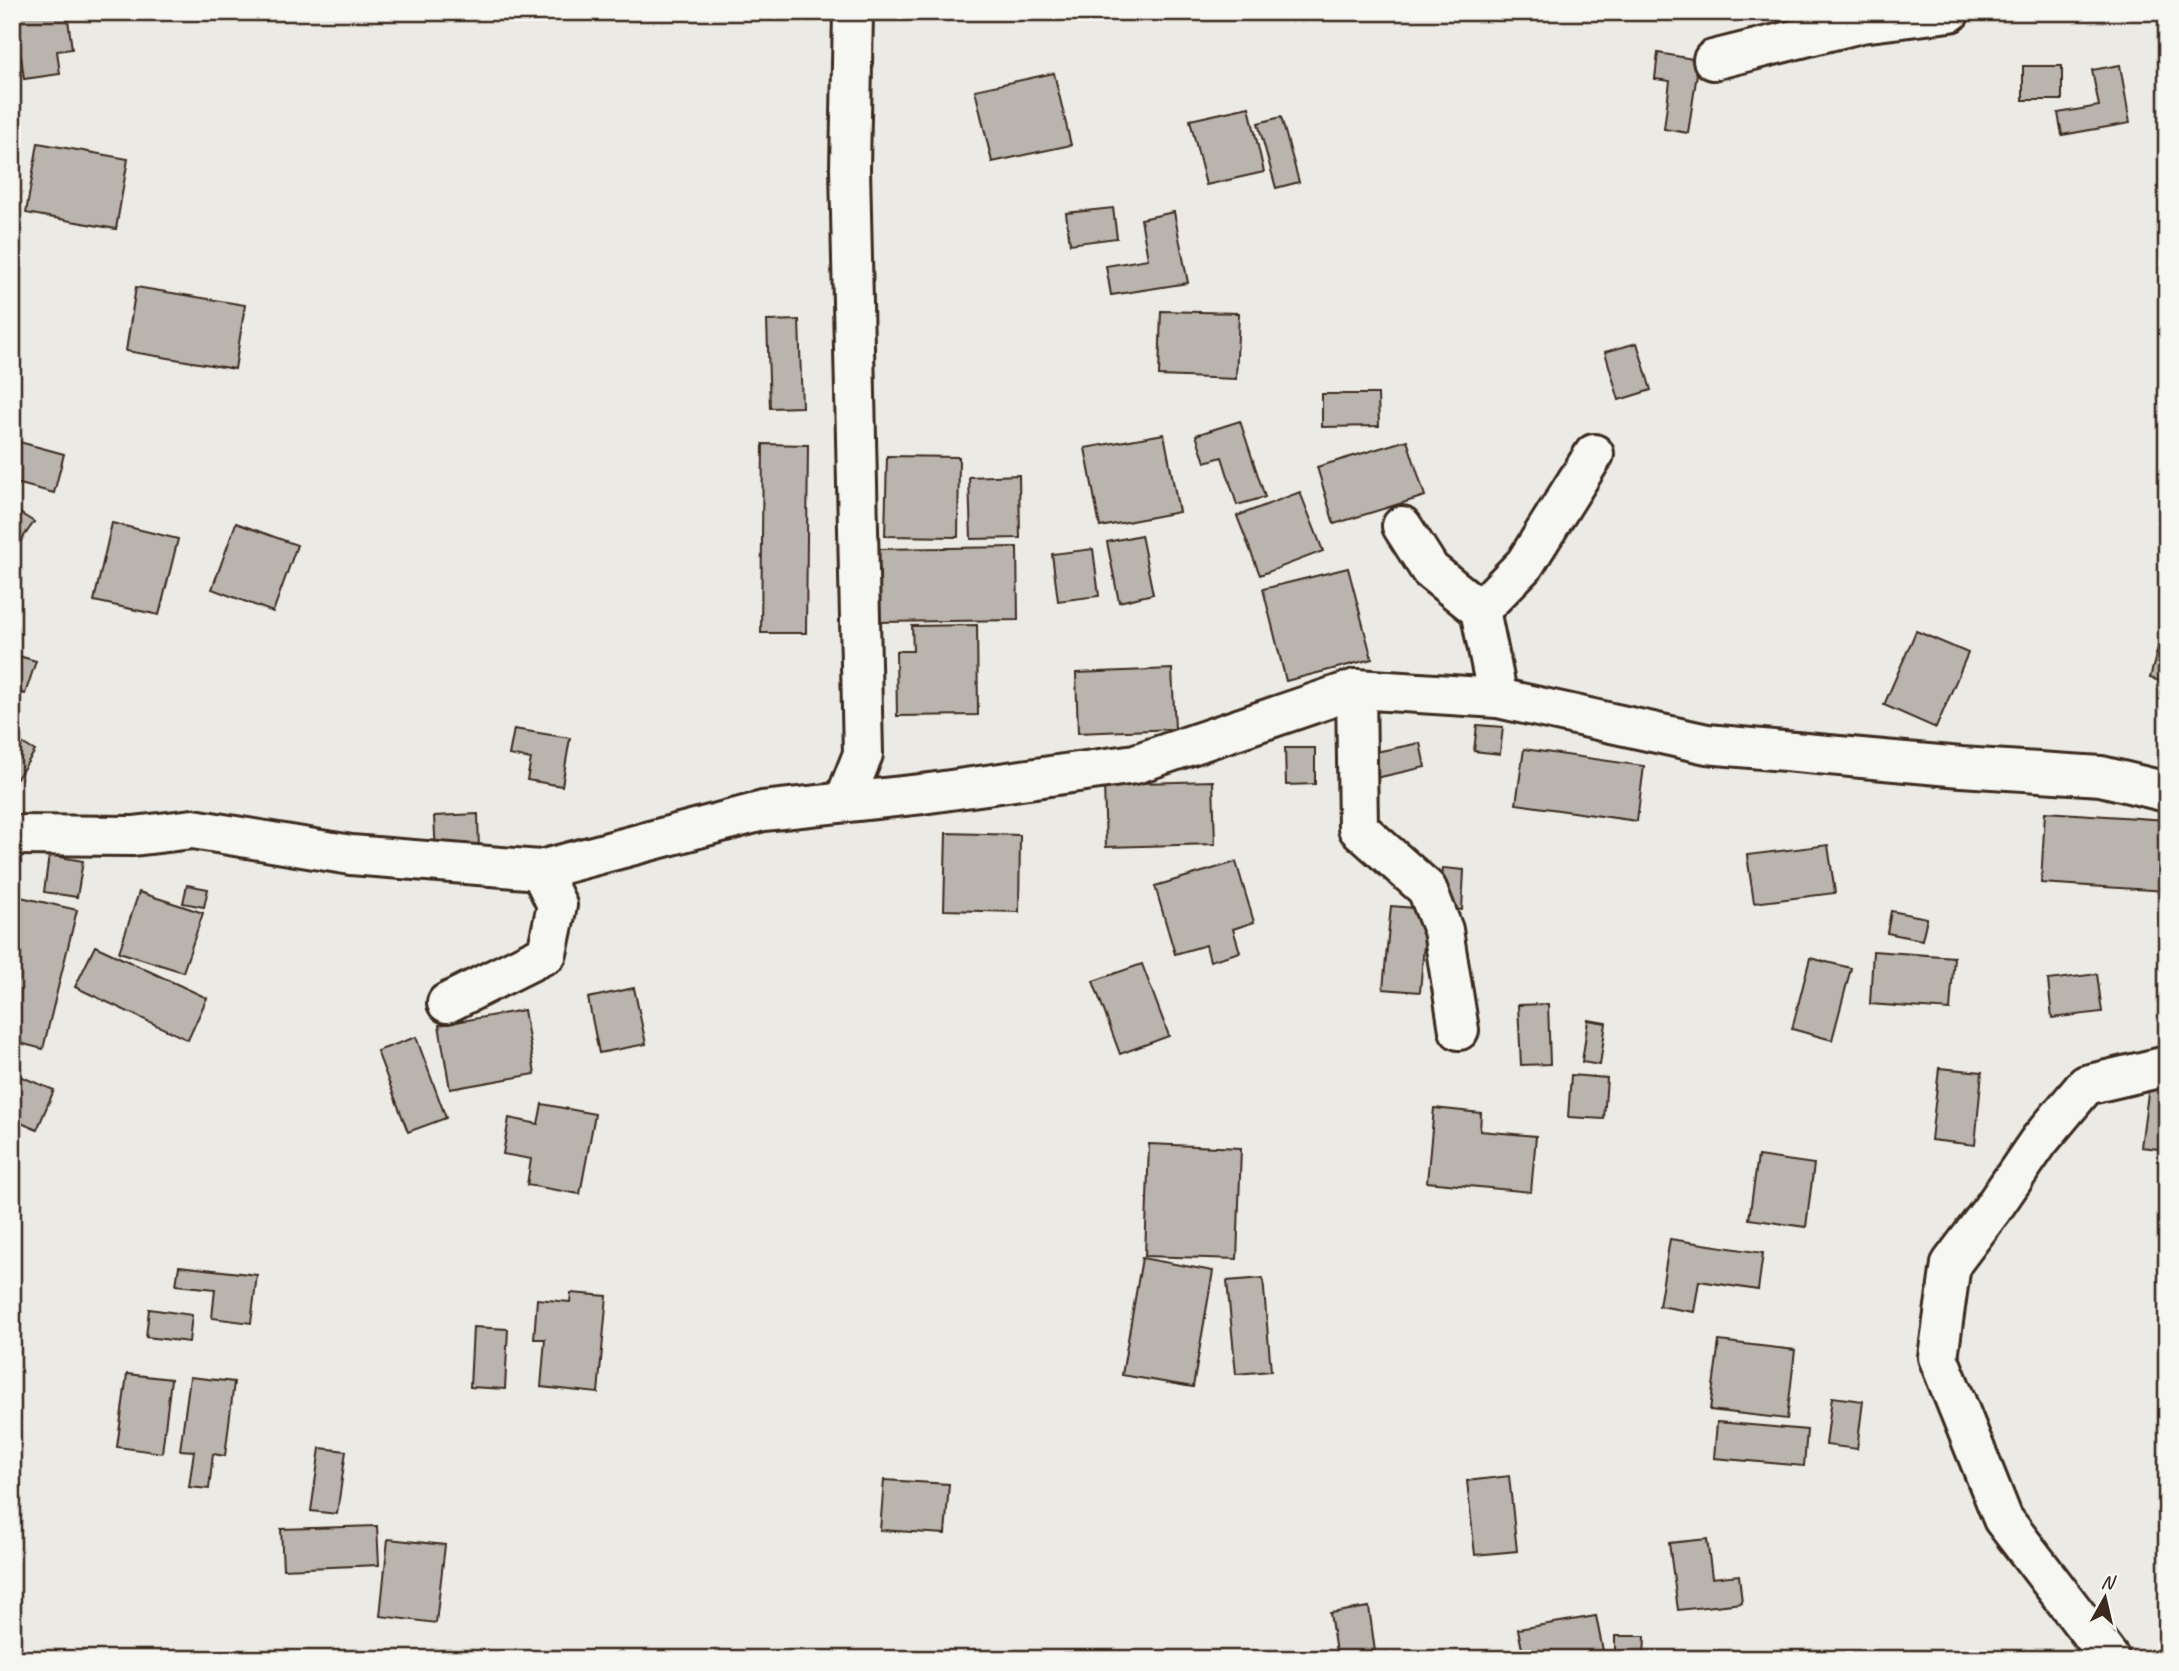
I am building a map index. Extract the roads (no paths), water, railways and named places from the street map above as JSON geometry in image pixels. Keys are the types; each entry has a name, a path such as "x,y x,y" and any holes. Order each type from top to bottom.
{"street":[{"path":"844,803 863,754 850,167 853,12"},
{"path":"1713,60 1861,23 1950,12"},
{"path":"1480,610 1525,564 1594,454"},
{"path":"1402,526 1430,570 1480,610 1498,698"},
{"path":"1356,689 1358,828 1427,889 1443,930 1459,1030"},
{"path":"12,835 133,836 193,829 351,855 540,870 762,811 922,794 1135,764 1356,689 1498,698 1707,744 1961,767 2101,776 2167,792"},
{"path":"447,1003 547,953 557,905 540,870"},
{"path":"2110,1659 2003,1520 1938,1357 1951,1264 2039,1141 2086,1085 2167,1066"}]}
